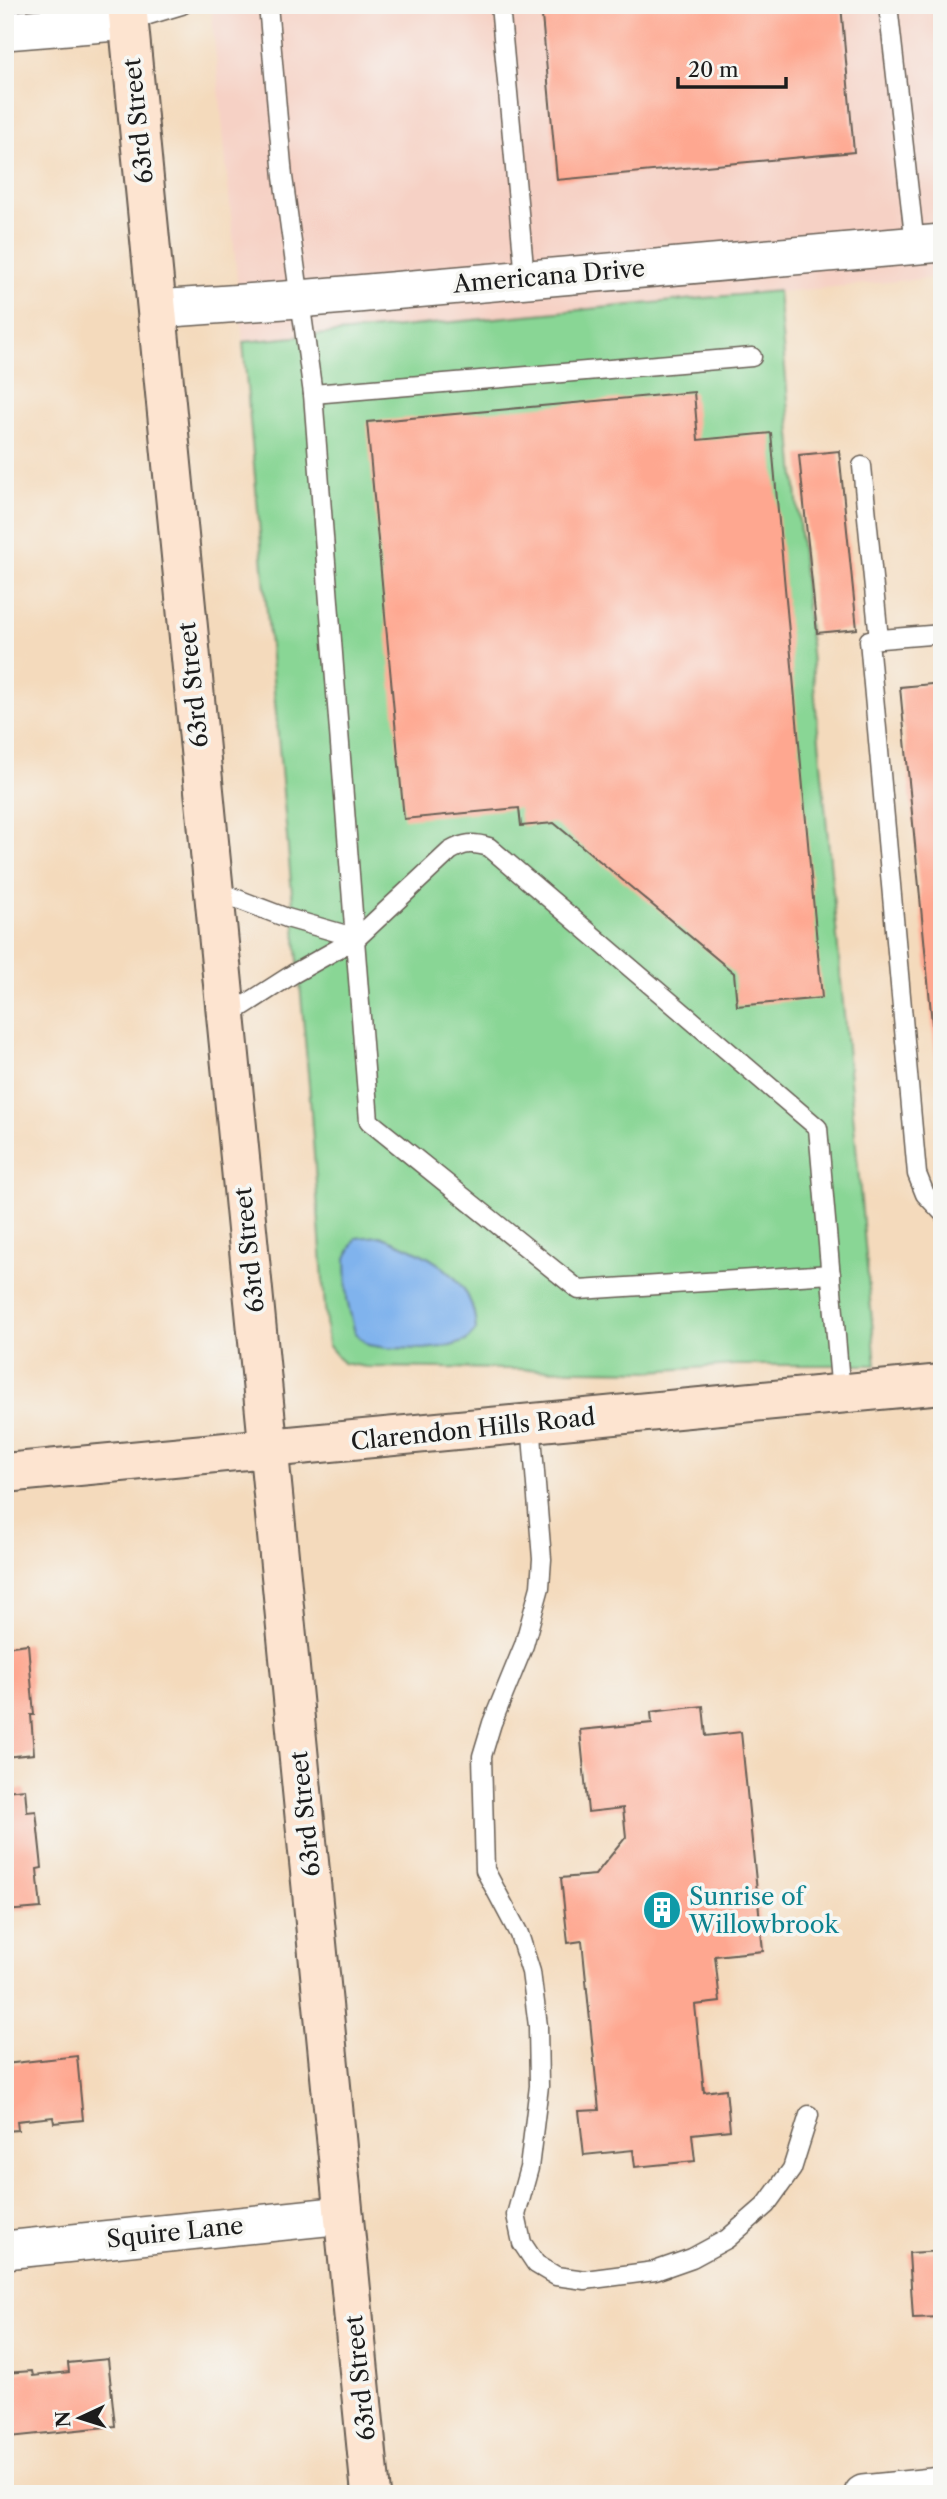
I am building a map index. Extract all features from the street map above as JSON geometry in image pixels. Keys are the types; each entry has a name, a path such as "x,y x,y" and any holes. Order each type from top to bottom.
{"main road":[{"name":"63rd Street","path":"128,13 371,2494"},
{"name":"Clarendon Hills Road","path":"5,1473 942,1384"}],"street":[{"path":"5,32 128,13"},
{"name":"Americana Drive","path":"157,309 929,244"},
{"name":"Squire Lane","path":"5,2250 344,2215"},
{"path":"863,2494 942,2486"}],"lane":[{"path":"128,13 182,5"},
{"path":"268,5 283,177 313,394 369,1121 579,1290 831,1274"},
{"path":"500,5 525,278"},
{"path":"888,5 929,244"},
{"path":"313,394 752,357"},
{"path":"862,466 879,639"},
{"path":"942,634 869,640 917,1174 925,1194 942,1212"},
{"path":"226,1017 293,974 357,938 450,851 462,844 489,847 818,1128 841,1394"},
{"path":"214,890 287,918 357,938"},
{"path":"531,1423 541,1559 540,1587 524,1645 492,1723 482,1756 485,1870 519,1934 531,1972 538,2026 539,2086 529,2168 516,2215 522,2243 536,2264 556,2276 585,2280 655,2271 692,2258 727,2239 766,2205 792,2169 809,2115"}],"shaded area":[{"path":"211,5 942,5 942,277 243,342"}],"green space":[{"path":"778,291 876,1365 734,1365 652,1371 366,1367 343,1363 328,1345 327,1336 309,1085 243,342"}],"water":[{"path":"380,1236 430,1258 457,1280 467,1294 476,1330 466,1341 451,1346 424,1349 387,1348 368,1345 355,1333 347,1300 346,1258 356,1238"}],"building":[{"path":"541,5 841,5 854,152 557,180"},
{"path":"694,392 698,440 771,433 822,998 737,1006 734,973 554,823 521,826 519,808 404,819 367,422"},
{"path":"839,451 857,629 817,633 799,455"},
{"path":"942,683 942,1107 940,1107 900,687"},
{"path":"28,1644 34,1715 31,1715 34,1754 5,1757 5,1647"},
{"name":"Sunrise of Willowbrook","path":"703,1706 706,1736 741,1732 763,1951 715,1956 720,2002 695,2005 704,2092 726,2089 730,2130 692,2134 695,2161 635,2167 633,2150 584,2155 579,2111 599,2110 582,1941 568,1943 561,1878 595,1875 626,1837 623,1808 588,1812 580,1730 652,1723 651,1712"},
{"path":"25,1789 27,1812 36,1811 42,1868 37,1869 41,1908 5,1911 5,1791"},
{"path":"77,2056 83,2120 54,2123 53,2117 17,2121 18,2130 5,2131 5,2064"},
{"path":"942,2251 942,2317 913,2318 909,2253"},
{"path":"108,2359 115,2426 10,2437 5,2373 32,2371 33,2376 69,2372 68,2363"}],"place":[{"name":"Sunrise of Willowbrook","path":"662,1910"}]}
